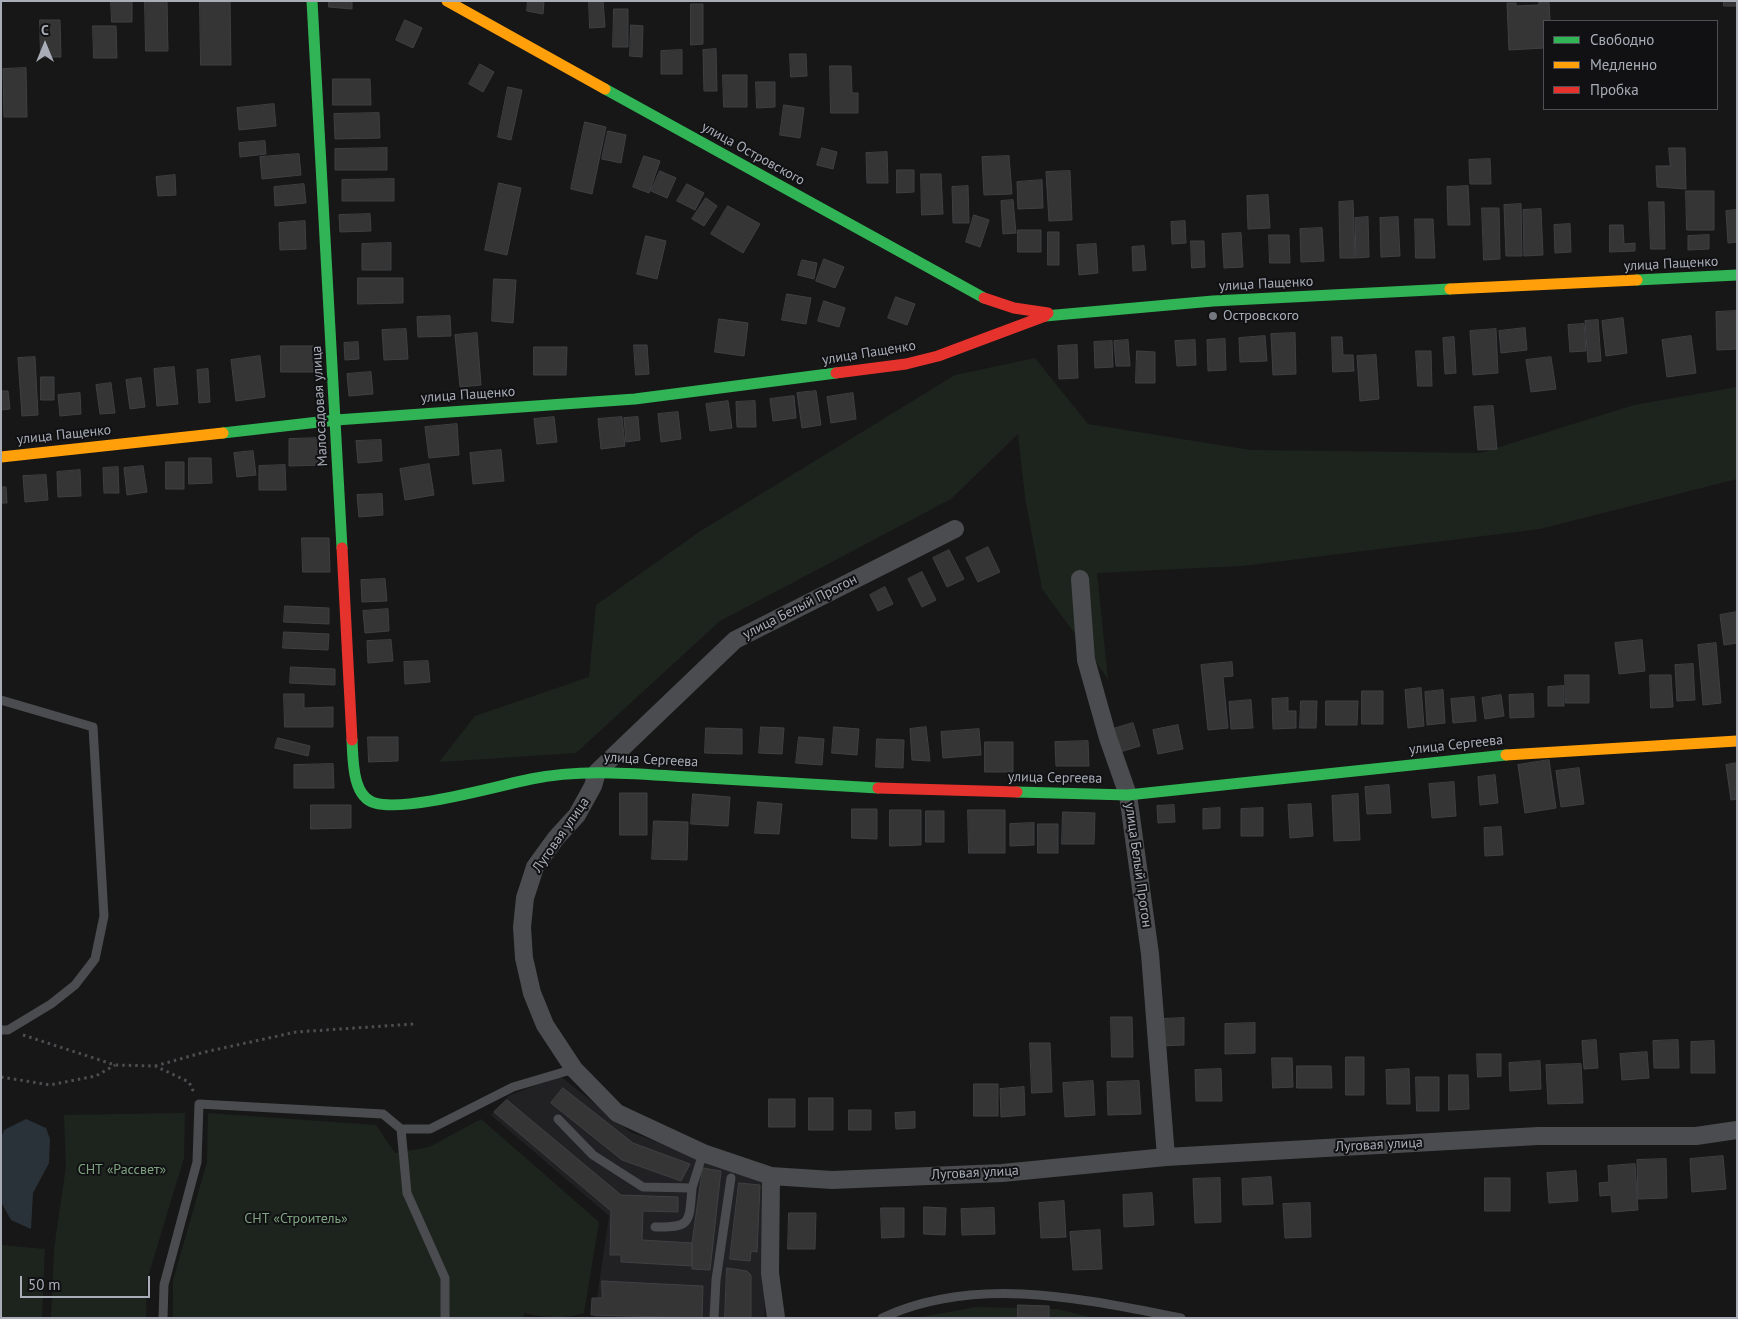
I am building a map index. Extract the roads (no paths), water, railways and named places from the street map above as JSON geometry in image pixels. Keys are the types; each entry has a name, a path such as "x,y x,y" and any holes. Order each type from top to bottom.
{"street":[{"name":"Малосадовая улица","path":"312,1 354,763 357,783 363,794 374,803"},
{"name":"улица Островского","path":"447,1 980,297 1014,308 1051,314"},
{"name":"улица Пащенко","path":"1,457 336,420 635,399 906,364 938,356 1051,314 1213,301 1737,275"},
{"name":"улица Белый Прогон","path":"597,772 735,640 956,529"},
{"name":"улица Белый Прогон","path":"1080,579 1086,660 1108,738 1128,795 1150,954 1166,1157"},
{"name":"улица Сергеева","path":"374,803 388,805 549,776 597,772 895,789 1128,795 1531,752 1737,741"},
{"name":"Луговая улица","path":"597,772 593,786 577,815 556,838 535,867 525,898 522,927 524,958 532,993 545,1025 574,1069 617,1113 703,1153 771,1176 832,1180 1002,1173 1166,1157 1538,1136 1696,1136 1737,1130"},
{"path":"771,1176 770,1273 776,1318"}],"lane":[{"path":"1,700 93,727 104,916 94,958 74,985 51,1004 5,1030"},
{"path":"163,1318 164,1285 198,1162 199,1104 383,1114 401,1129 430,1129 513,1087 574,1069"},
{"path":"558,1119 593,1155 643,1187 692,1188"},
{"path":"401,1129 407,1193 445,1278 445,1318"},
{"path":"655,1227 676,1227 684,1224 690,1215 692,1188 703,1153"},
{"path":"714,1318 716,1280 731,1178"},
{"path":"882,1318 907,1306 939,1298 976,1294 1030,1295 1096,1301 1181,1318"}],"place":[{"name":"Островского","path":"1213,316"}],"park label":[{"name":"СНТ «Рассвет»","path":"122,1170"},
{"name":"СНТ «Строитель»","path":"296,1219"}]}
